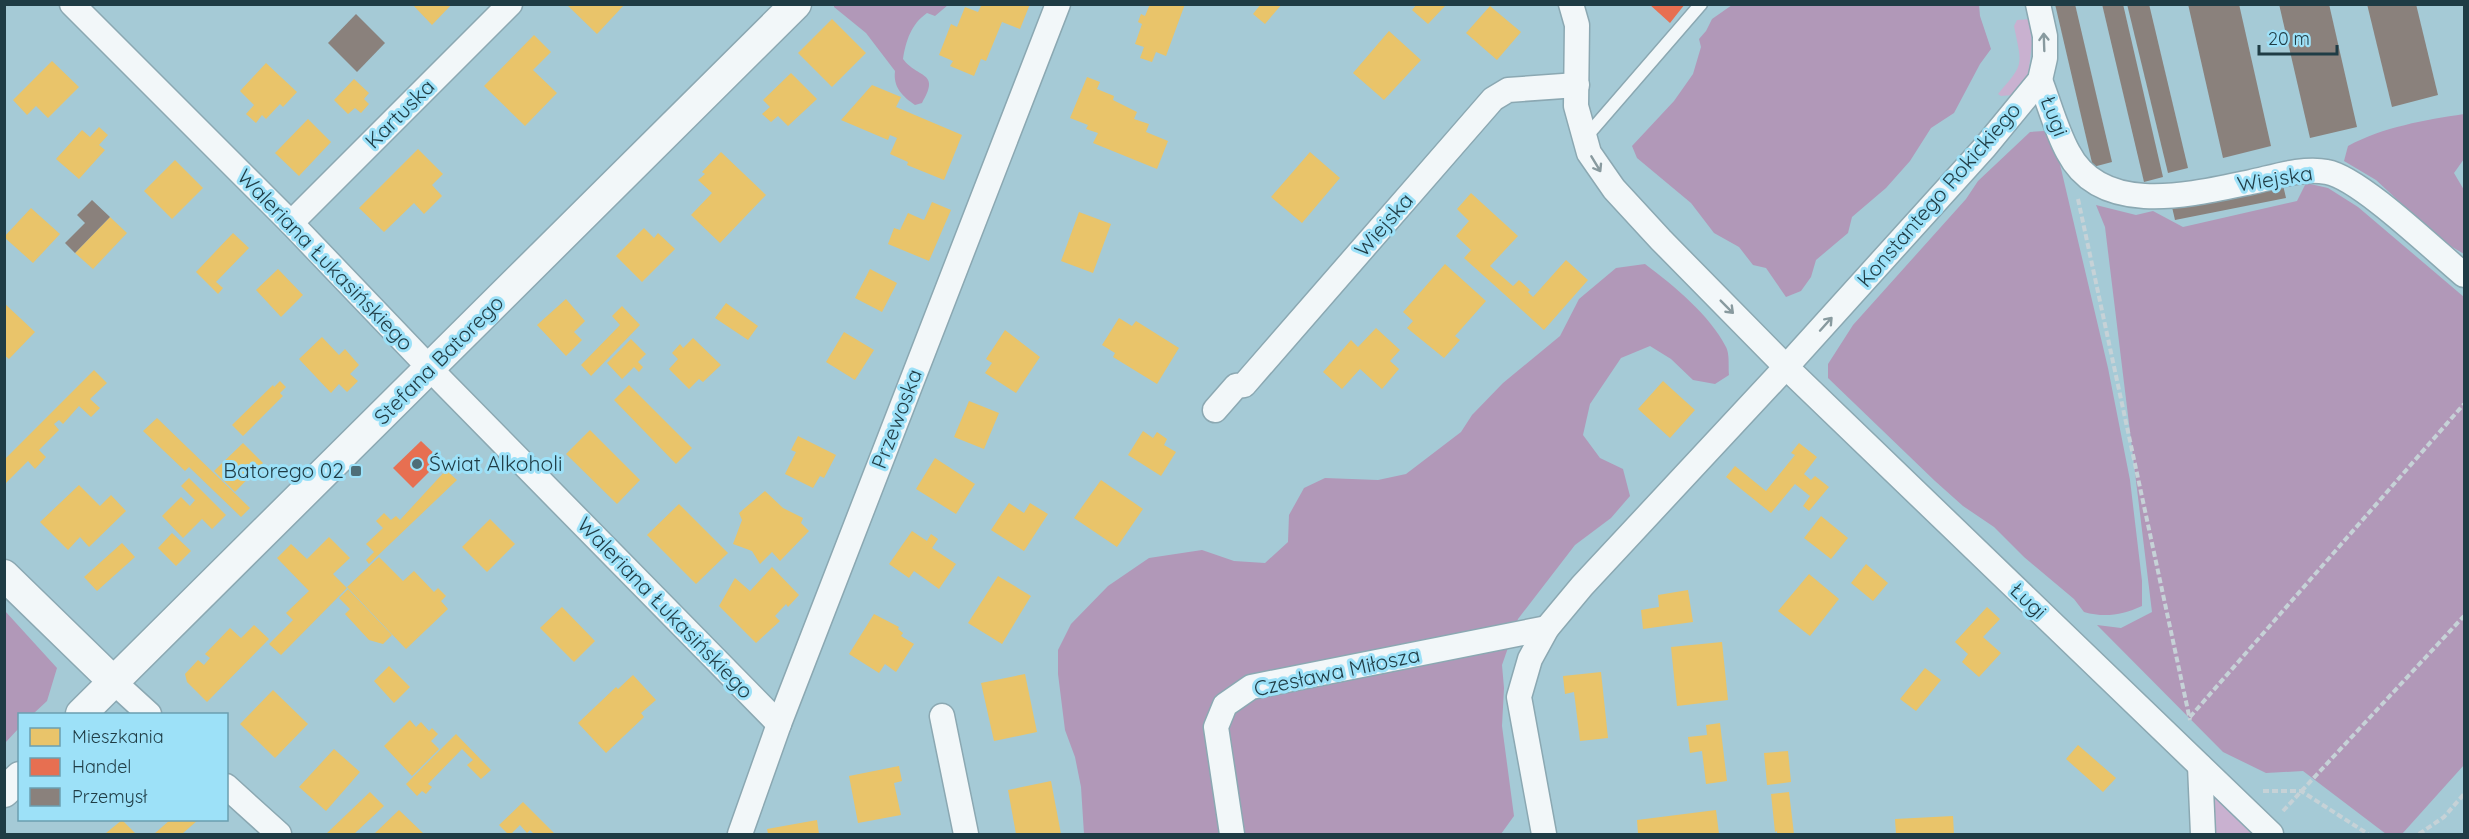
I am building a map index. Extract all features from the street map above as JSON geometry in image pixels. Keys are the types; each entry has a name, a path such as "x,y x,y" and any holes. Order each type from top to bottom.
{"street":[{"name":"Kartuska","path":"291,223 510,4"},
{"name":"Stefana Batorego","path":"82,713 431,369 796,4"},
{"name":"Przewoska","path":"740,834 778,724 1059,4"},
{"path":"1571,4 1577,25 1576,106 1589,153 1614,189 1786,367"},
{"name":"Konstantego Rokickiego","path":"1544,834 1519,698 1530,659 1547,628 1589,578 1786,367 1985,147 2040,80 2045,58 2045,36 2038,4"},
{"name":"Waleriana Łukasińskiego","path":"85,9 431,369 778,724"},
{"name":"Ługi","path":"2040,80 2067,152"},
{"name":"Wiejska","path":"1215,410 1236,386 1244,385 1493,99 1508,90 1577,85"},
{"name":"Wiejska","path":"2067,152 2085,175 2101,186 2143,197 2161,197 2277,176 2326,171 2343,177 2362,189 2464,275"},
{"name":"Ługi","path":"1786,367 2268,832"},
{"path":"4,575 148,713"},
{"name":"Czesława Miłosza","path":"1232,834 1216,727 1225,705 1251,687 1547,628"},
{"path":"942,716 966,834"},
{"path":"2200,766 2203,834"},
{"path":"4,792 18,779"},
{"path":"228,788 279,834"}],"lane":[{"path":"1585,138 1701,4"}],"path":[{"path":"2077,198 2200,766"},
{"path":"2190,717 2464,404"},
{"path":"2268,832 2301,791 2464,616"},
{"path":"2226,792 2301,791 2368,834"},
{"path":"2419,834 2444,817 2464,794"}],"shaded area":[{"path":"834,4 948,5 935,16 927,13 921,17 910,33 906,46 903,59 928,80 927,93 922,103 915,105 902,95 895,82 895,71 866,33 834,7"},
{"path":"1732,5 1979,5 1980,16 1991,49 1980,64 1954,113 1931,128 1910,161 1886,188 1852,217 1848,233 1816,260 1811,277 1801,291 1786,297 1766,268 1753,265 1739,247 1714,233 1691,203 1637,158 1632,146 1674,101 1693,74 1701,47 1699,39 1712,19"},
{"path":"2030,19 2032,44 2028,76 2013,95 2001,96 1998,94 2013,76 2019,63 2019,49 2014,26 2017,20"},
{"path":"2464,114 2464,159 2454,173 2464,190 2464,254 2442,241 2376,180 2344,161 2348,146 2361,139 2390,129"},
{"path":"2044,131 2054,139 2108,368 2130,480 2142,581 2142,606 2113,615 2084,612 2074,599 2024,557 1994,527 1963,506 1935,481 1828,378 1828,364 1853,325 1966,199 1978,181 2030,132"},
{"path":"2306,183 2328,188 2358,207 2464,297 2464,765 2402,834 2386,834 2303,771 2266,773 2223,752 2097,625 2121,628 2152,612 2105,227 2096,205 2136,215 2153,211 2183,227 2297,201"},
{"path":"1645,264 1679,291 1710,323 1727,350 1729,375 1715,384 1693,380 1671,359 1650,346 1621,358 1590,404 1583,435 1600,458 1623,469 1630,496 1611,518 1575,545 1518,619 1502,665 1504,688 1502,726 1514,816 1501,834 1084,834 1081,787 1075,757 1065,730 1058,674 1058,650 1071,624 1108,586 1149,558 1202,550 1234,561 1265,563 1288,542 1289,515 1304,488 1325,478 1378,480 1406,474 1461,432 1472,415 1503,383 1560,336 1579,299 1616,268"},
{"path":"5,611 57,668 47,701 34,713 18,713 18,729 5,743"},
{"path":"2200,766 2271,834 2203,834"}],"building: Mieszkania":[{"path":"412,4 452,4 432,25"},
{"path":"566,4 625,4 597,34"},
{"path":"982,4 1030,4 1020,29 1002,22 986,61 981,59 974,76 950,66 953,61 939,55 951,24 957,27 965,7 978,12"},
{"path":"1150,4 1185,4 1166,56 1156,52 1152,62 1140,58 1144,47 1135,44 1142,24 1138,22 1141,14 1145,16"},
{"path":"1261,4 1282,4 1265,24 1253,14"},
{"path":"1417,4 1443,4 1445,6 1428,24 1412,10"},
{"path":"1490,6 1521,32 1497,60 1466,33"},
{"path":"832,19 866,53 832,87 798,53"},
{"path":"1389,31 1421,60 1384,100 1353,73"},
{"path":"534,35 551,52 533,70 557,93 525,126 484,86"},
{"path":"52,61 79,87 48,118 36,106 27,115 13,100"},
{"path":"266,63 297,92 283,107 280,104 266,119 262,115 256,123 246,114 254,105 240,91"},
{"path":"791,73 817,99 788,126 778,116 771,122 762,114 770,107 763,100"},
{"path":"1087,77 1100,82 1097,89 1114,96 1113,100 1137,112 1134,119 1149,124 1146,132 1168,141 1157,169 1093,143 1098,133 1086,129 1088,125 1070,118"},
{"path":"354,79 369,93 364,99 369,104 361,113 355,108 348,114 334,100"},
{"path":"872,85 901,97 896,107 962,135 944,180 907,165 908,162 890,154 897,138 890,135 888,140 841,120"},
{"path":"308,119 331,142 299,176 275,153"},
{"path":"99,127 108,135 99,145 105,150 79,179 56,159 82,130 90,137"},
{"path":"418,149 443,174 432,185 442,196 424,214 414,203 384,232 359,208"},
{"path":"721,152 766,195 720,243 691,215 712,193 698,180 705,174 702,172"},
{"path":"1310,152 1340,178 1302,223 1271,197"},
{"path":"175,160 203,188 172,219 144,191"},
{"path":"1471,193 1518,236 1490,266 1513,286 1519,280 1530,290 1528,292 1533,297 1566,260 1588,280 1544,330 1464,258 1471,250 1456,236 1469,221 1457,209"},
{"path":"932,202 951,210 929,261 888,244 894,228 900,230 908,213 924,220"},
{"path":"31,208 60,234 33,263 4,237"},
{"path":"1079,212 1111,224 1093,273 1061,261"},
{"path":"110,217 127,233 93,269 75,253"},
{"path":"644,228 654,238 658,233 675,249 642,282 616,256"},
{"path":"233,233 249,248 216,282 223,288 218,294 196,272"},
{"path":"1445,264 1486,301 1455,336 1460,340 1444,358 1407,328 1413,321 1403,312"},
{"path":"278,269 303,295 281,317 256,290"},
{"path":"870,269 897,283 882,312 855,298"},
{"path":"566,299 585,321 574,332 582,340 566,356 537,325"},
{"path":"4,303 35,332 9,359 4,355"},
{"path":"726,303 758,326 748,340 715,318"},
{"path":"622,306 640,325 591,376 581,365 620,325 612,316"},
{"path":"1119,318 1132,326 1136,321 1179,348 1157,384 1113,357 1115,353 1102,345"},
{"path":"1376,328 1400,350 1390,361 1399,369 1382,389 1360,369 1342,389 1323,372 1351,340 1358,347"},
{"path":"1005,330 1040,357 1016,393 985,373 992,363 986,359"},
{"path":"844,332 874,350 855,380 826,362"},
{"path":"322,337 339,355 345,349 359,365 350,374 358,381 347,392 339,384 331,393 299,359"},
{"path":"693,338 721,365 703,382 699,379 689,389 669,369 678,359 672,353 680,344 683,348"},
{"path":"631,339 646,354 638,362 643,367 639,372 634,367 622,379 607,363"},
{"path":"94,370 107,383 90,399 100,408 91,417 79,406 63,424 59,420 54,424 59,430 39,450 46,457 35,469 28,461 4,485 4,460"},
{"path":"280,381 286,387 280,393 283,396 243,436 232,425"},
{"path":"1663,381 1695,410 1670,438 1638,409"},
{"path":"629,385 692,448 676,464 614,400"},
{"path":"969,401 999,413 984,449 954,437"},
{"path":"157,418 250,508 241,517 189,467 185,471 143,431"},
{"path":"590,430 640,480 617,504 566,454"},
{"path":"1143,431 1153,438 1157,432 1167,439 1164,445 1176,452 1161,476 1128,455"},
{"path":"798,436 836,455 824,478 820,476 813,488 785,474 796,452 791,450"},
{"path":"243,443 263,463 235,492 214,471"},
{"path":"1799,443 1817,457 1804,474 1811,480 1815,476 1829,487 1809,511 1803,506 1810,496 1795,484 1771,513 1726,477 1735,466 1766,491 1795,455 1791,453"},
{"path":"935,458 975,484 956,514 916,489"},
{"path":"446,470 457,480 369,564 366,560 374,552 366,544 383,528 376,521 384,513 391,520 396,516 400,520"},
{"path":"189,478 226,515 212,529 202,519 183,538 162,516 181,497 190,506 195,500 181,486"},
{"path":"1101,480 1143,509 1117,547 1074,518"},
{"path":"79,485 100,506 111,495 126,511 89,547 80,537 68,550 40,522"},
{"path":"765,491 783,508 803,518 801,523 809,531 780,561 772,552 760,564 752,551 733,544 742,520 739,513"},
{"path":"1009,503 1024,513 1030,503 1048,514 1024,551 991,530"},
{"path":"679,504 728,553 696,584 647,535"},
{"path":"1821,516 1848,538 1831,559 1804,538"},
{"path":"490,519 515,544 487,572 462,547"},
{"path":"912,531 927,541 931,534 938,539 932,548 956,564 939,589 914,571 909,578 889,564"},
{"path":"172,533 191,551 176,566 158,548"},
{"path":"329,537 350,558 333,574 347,588 281,655 269,644 293,620 286,613 309,591 277,558 291,544 307,559"},
{"path":"122,543 135,557 97,591 84,577"},
{"path":"379,557 403,581 414,571 434,592 438,588 446,596 441,601 448,609 406,649 347,587"},
{"path":"1866,564 1888,583 1873,601 1851,583"},
{"path":"772,567 799,595 775,616 780,621 756,643 719,606 735,578 750,591"},
{"path":"1809,574 1839,599 1810,636 1778,611"},
{"path":"998,576 1031,596 1002,644 968,623"},
{"path":"348,589 392,635 383,644 369,640 345,614 350,609 339,598"},
{"path":"1688,590 1693,622 1643,629 1641,610 1659,607 1658,595"},
{"path":"562,607 595,641 574,662 540,628"},
{"path":"1987,607 2000,619 1983,637 2001,653 1979,677 1962,662 1968,654 1955,642"},
{"path":"874,614 899,627 898,629 903,633 901,636 914,644 896,672 885,664 879,673 849,654"},
{"path":"254,625 269,639 207,702 187,682 185,674 198,660 204,665 210,658 205,654 230,628 241,638"},
{"path":"1722,642 1728,700 1677,706 1671,647"},
{"path":"389,666 410,687 394,703 374,681"},
{"path":"1925,668 1941,680 1916,711 1900,699"},
{"path":"1601,672 1608,738 1580,741 1574,692 1565,694 1563,676"},
{"path":"1025,674 1037,732 994,741 981,683"},
{"path":"633,675 656,700 641,713 644,717 606,753 578,723 616,687 618,689"},
{"path":"273,690 308,724 275,758 240,724"},
{"path":"410,720 416,727 421,722 429,731 432,728 438,734 431,741 439,749 412,776 384,746"},
{"path":"1720,723 1727,781 1706,784 1702,751 1690,753 1688,737 1707,735 1706,725"},
{"path":"456,734 491,770 481,779 467,765 473,760 462,749 428,784 432,787 426,794 422,791 417,796 406,784"},
{"path":"2078,745 2116,778 2103,792 2066,759"},
{"path":"334,749 360,772 326,811 299,787"},
{"path":"1788,751 1791,782 1767,785 1764,753"},
{"path":"899,766 902,781 894,783 901,815 858,823 849,776"},
{"path":"1051,781 1061,834 1016,834 1008,790"},
{"path":"370,792 384,806 354,834 326,834"},
{"path":"1789,792 1794,834 1777,834 1771,794"},
{"path":"523,802 555,834 534,834 530,830 527,833 520,825 508,834 499,825"},
{"path":"399,810 424,834 374,834"},
{"path":"1716,810 1719,834 1638,834 1637,820"},
{"path":"1953,816 1954,834 1896,834 1895,819"},
{"path":"817,820 819,834 768,834 767,829"},
{"path":"123,821 136,834 106,833"},
{"path":"169,821 197,821 182,834 154,834"}],"building: Handel":[{"path":"1649,4 1685,4 1670,23"},
{"name":"Świat Alkoholi","path":"421,441 441,460 413,488 393,468"}],"building: Przemysł":[{"path":"2055,4 2075,4 2112,162 2093,167"},
{"path":"2102,4 2123,4 2163,177 2144,182"},
{"path":"2127,4 2149,4 2188,168 2168,173"},
{"path":"2188,4 2239,4 2271,146 2223,158"},
{"path":"2279,4 2329,4 2357,127 2310,138"},
{"path":"2367,4 2416,4 2438,95 2392,107"},
{"path":"356,14 385,43 357,72 328,43"},
{"path":"2283,185 2286,198 2175,220 2172,207"},
{"path":"92,200 110,217 75,253 65,243 85,223 77,215"}],"place":[{"name":"Świat Alkoholi","path":"417,464"},
{"name":"Batorego 02","path":"356,471"}]}
